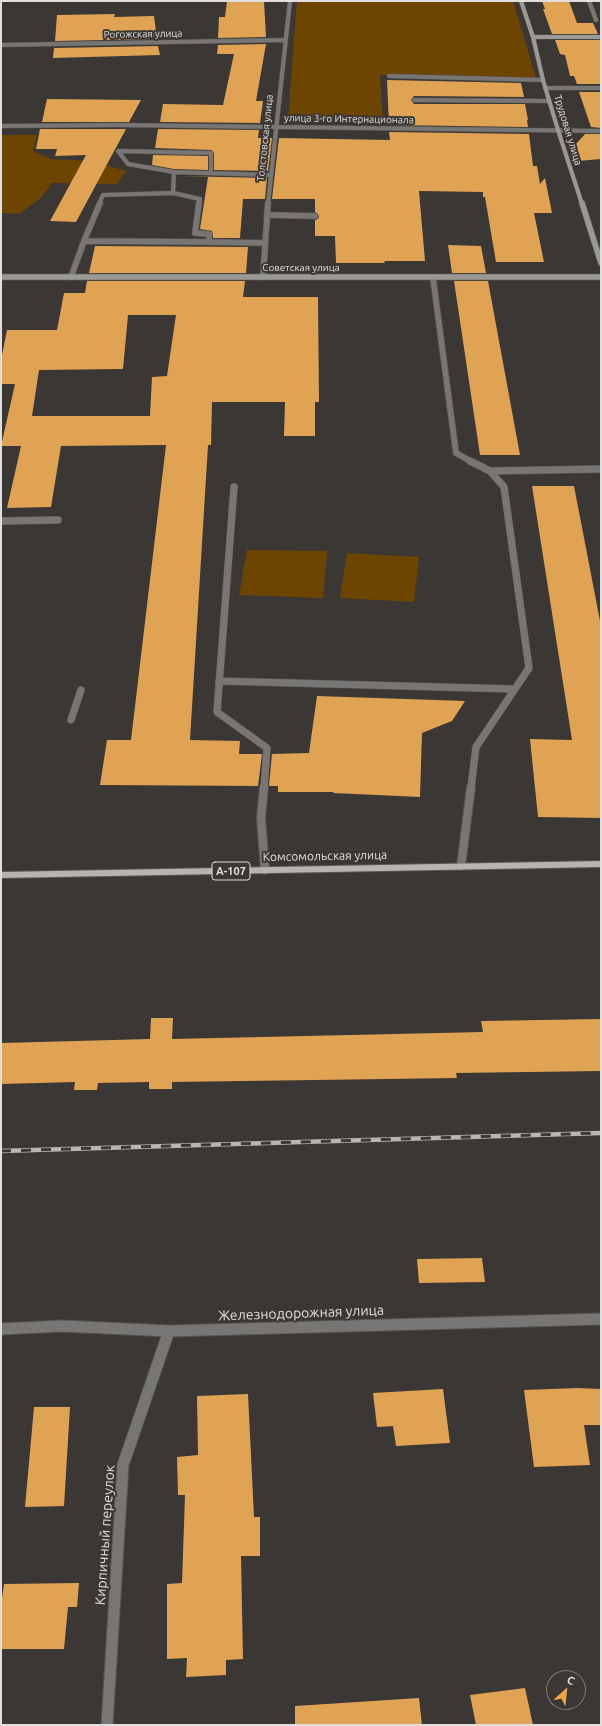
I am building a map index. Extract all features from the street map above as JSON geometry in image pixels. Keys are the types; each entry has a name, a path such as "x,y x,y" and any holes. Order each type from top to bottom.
{"main road":[{"name":"Комсомольская улица","path":"1,874 601,864"}],"street":[{"name":"Толстовская улица","path":"263,277 270,175 290,1"},
{"name":"Трудовая улица","path":"521,1 533,37 545,88 601,263"},
{"path":"589,1 596,20"},
{"path":"533,37 601,37"},
{"name":"Рогожская улица","path":"1,45 285,40"},
{"path":"389,76 543,80"},
{"path":"545,88 601,88"},
{"path":"414,100 550,101"},
{"name":"улица 3-го Интернационала","path":"1,126 276,127 601,131"},
{"path":"211,173 211,153 118,151 128,164 174,172 270,175"},
{"path":"173,193 174,172"},
{"path":"71,277 103,195 173,193 200,199 195,233 209,234 209,242"},
{"path":"267,215 315,216"},
{"path":"84,241 265,243"},
{"name":"Советская улица","path":"1,277 601,277"},
{"path":"433,278 456,453 490,471 504,487 528,668 476,747 461,866"},
{"path":"490,471 601,469"},
{"path":"234,487 217,712 267,748 261,818 265,870"},
{"path":"1,521 58,520"},
{"path":"219,681 514,690"},
{"path":"71,720 81,690"},
{"name":"Железнодорожная улица","path":"1,1329 62,1326 169,1331 601,1319"},
{"name":"Кирпичный переулок","path":"107,1725 123,1466 169,1331"}],"shaded area":[{"path":"297,1 513,1 536,78 380,75 383,120 288,119"},
{"path":"1,135 37,135 33,151 50,159 92,161 126,171 117,184 52,183 42,197 19,214 1,213"},
{"path":"247,550 327,551 323,598 239,595"},
{"path":"347,553 419,557 414,602 340,598"}],"building":[{"path":"227,1 264,1 266,37 218,38 219,17 225,17"},
{"path":"542,1 569,1 577,23 593,23 598,34 552,34 543,9 545,9"},
{"path":"115,14 114,17 154,16 157,39 55,41 57,15"},
{"path":"555,40 601,40 601,84 577,84 574,76 570,76 565,55 560,54"},
{"path":"266,44 256,101 263,101 260,123 160,122 163,104 223,105 234,54 217,54 218,45"},
{"path":"158,46 160,55 53,58 54,48"},
{"path":"387,80 521,83 524,97 414,96 411,100 414,104 525,104 528,127 389,125"},
{"path":"579,92 601,92 601,128 591,127"},
{"path":"47,99 141,100 129,122 42,122"},
{"path":"40,129 126,129 76,222 50,221 86,155 55,156 57,149 36,149"},
{"path":"158,129 259,130 258,138 272,138 268,171 214,170 214,153 211,150 155,148"},
{"path":"389,132 529,134 533,166 537,166 540,184 545,178 552,213 534,213 544,262 496,262 483,192 419,191 425,261 384,261 385,263 336,263 335,236 315,236 315,220 318,219 319,216 315,212 315,199 272,199 279,138 390,140"},
{"path":"585,134 601,134 601,159 578,161 576,144"},
{"path":"153,155 208,156 208,170 174,169 152,165"},
{"path":"177,176 267,178 265,199 243,199 240,238 213,238 212,231 200,229 208,177"},
{"path":"448,245 481,246 486,273 452,273"},
{"path":"95,246 248,247 246,273 89,273"},
{"path":"87,281 245,281 243,297 318,297 319,402 315,402 315,436 284,436 285,402 212,402 211,445 208,445 190,740 240,741 239,754 262,754 258,786 100,785 107,740 131,740 166,445 61,446 51,507 7,508 21,446 1,446 15,384 1,384 1,360 7,330 57,330 64,293 85,293","holes":["128,315 176,315 167,376 152,377 150,416 32,416 39,370 123,369"]},
{"path":"454,281 488,281 520,455 480,455"},
{"path":"532,486 574,486 601,626 601,818 538,817 530,739 572,740"},
{"path":"317,696 465,701 452,721 422,733 420,797 333,793 334,792 278,792 278,786 269,785 272,754 309,753"},
{"path":"151,1018 173,1018 172,1039 483,1032 481,1021 601,1019 601,1071 456,1073 457,1078 172,1082 172,1089 149,1089 149,1082 98,1083 97,1090 74,1090 75,1082 1,1084 1,1043 150,1039"},
{"path":"482,1258 485,1282 419,1283 417,1259"},
{"path":"578,1388 601,1389 601,1425 584,1425 590,1465 534,1467 524,1390"},
{"path":"443,1389 450,1443 396,1446 393,1426 377,1427 373,1393"},
{"path":"248,1394 254,1517 260,1517 260,1556 241,1556 243,1659 226,1660 226,1675 186,1677 187,1658 167,1659 167,1584 182,1583 185,1495 178,1495 177,1457 198,1455 197,1396"},
{"path":"34,1407 70,1407 64,1506 25,1507"},
{"path":"79,1583 77,1607 68,1607 64,1649 1,1649 1,1605 4,1584"},
{"path":"525,1688 533,1725 476,1725 470,1695"},
{"path":"419,1698 422,1725 295,1725 295,1706"}],"railway":[{"path":"1,1151 601,1133"}]}
